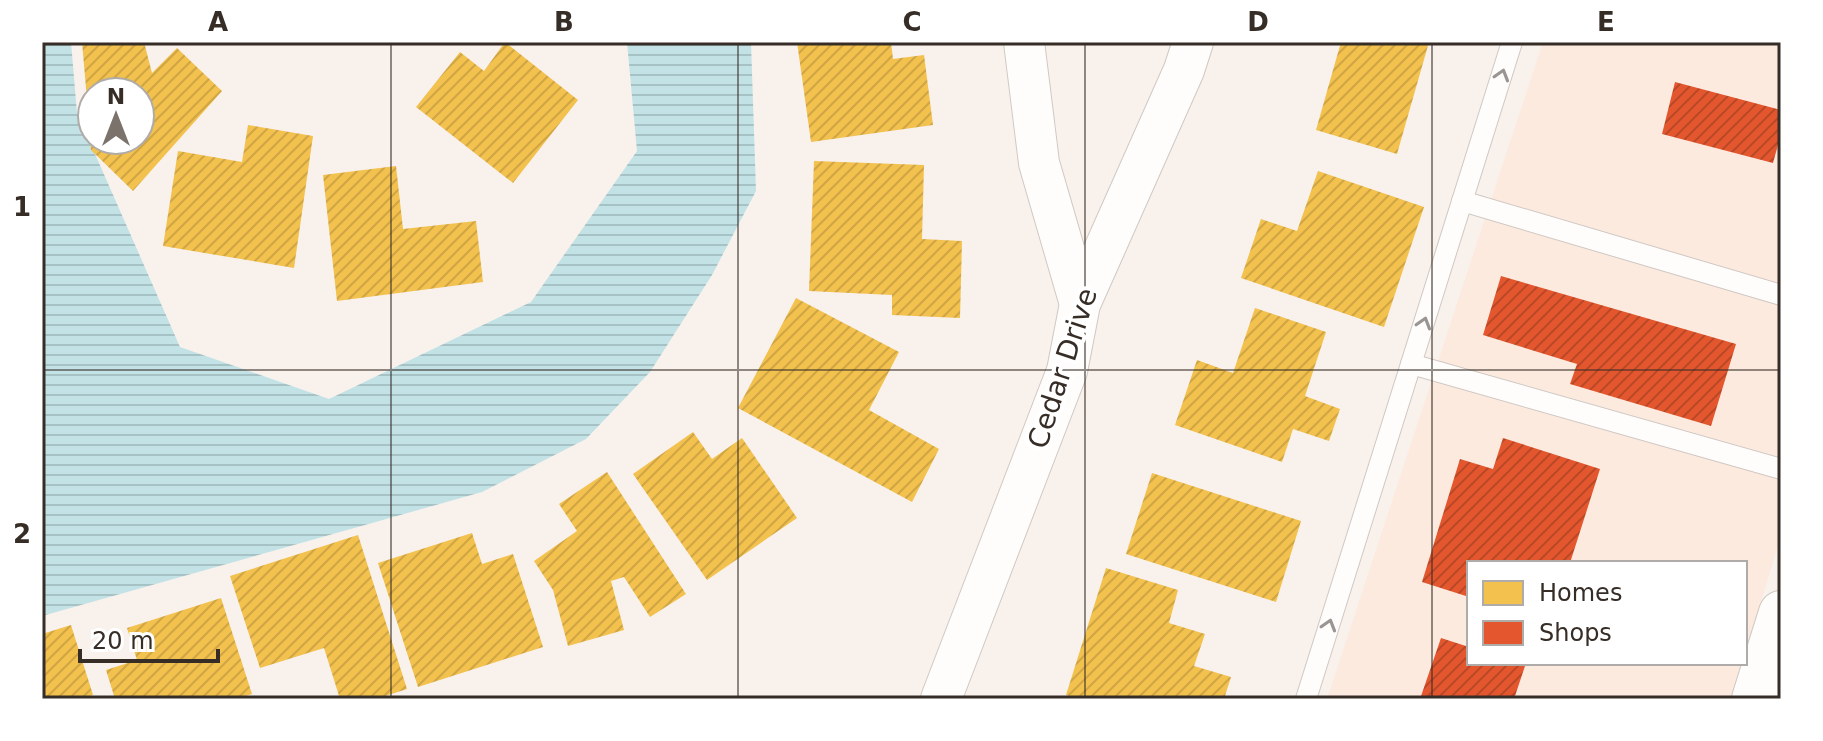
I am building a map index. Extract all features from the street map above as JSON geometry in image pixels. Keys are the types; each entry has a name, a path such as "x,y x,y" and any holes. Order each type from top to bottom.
{"main road":[{"path":"1754,699 1781,613"}],"street":[{"path":"1024,42 1039,163 1080,304"},
{"name":"Cedar Drive","path":"941,699 1067,371 1080,304 1184,70 1193,42"}],"lane":[{"path":"1306,699 1512,42"},
{"path":"1462,201 1781,295"},
{"path":"1411,364 1781,469"}],"shaded area":[{"path":"1543,42 1781,42 1781,537 1747,646 1747,561 1467,561 1467,665 1740,665 1730,699 1327,699"}],"water":[{"path":"42,42 71,42 76,101 76,156 96,156 180,347 329,399 531,302 637,151 627,42 751,42 756,191 712,275 650,372 586,439 482,492 42,616"}],"building: Homes":[{"path":"82,42 144,42 152,73 177,48 222,91 133,191 97,156 156,156 156,76 85,76"},
{"path":"505,42 578,100 513,183 416,107 460,52 484,71"},
{"path":"797,42 891,42 893,59 924,55 933,125 811,142"},
{"path":"1341,42 1429,42 1397,154 1316,130"},
{"path":"248,125 313,136 294,268 163,246 178,151 242,162"},
{"path":"814,161 924,165 922,239 962,241 960,318 892,315 892,295 809,291"},
{"path":"396,166 403,229 476,221 483,282 337,301 323,175"},
{"path":"1318,171 1424,207 1384,327 1241,278 1261,219 1297,231"},
{"path":"796,298 899,352 869,410 939,449 912,502 738,408"},
{"path":"1255,308 1326,332 1305,396 1340,409 1329,441 1293,429 1282,462 1175,425 1197,360 1233,373"},
{"path":"693,432 712,459 742,438 797,518 707,580 633,474"},
{"path":"607,472 686,594 650,617 624,577 611,581 624,630 568,646 553,590 534,561 577,531 559,504"},
{"path":"1152,473 1301,521 1276,602 1126,554"},
{"path":"472,533 482,564 513,554 543,647 418,687 378,563"},
{"path":"358,535 407,689 376,699 340,699 324,648 260,668 230,576"},
{"path":"1106,568 1178,590 1169,623 1205,634 1194,666 1231,677 1224,699 1080,699 1066,695"},
{"path":"221,598 252,694 236,699 115,699 106,670 137,660 127,628"},
{"path":"71,625 93,695 82,699 42,699 42,634"}],"building: Shops":[{"path":"1675,82 1781,110 1781,134 1773,163 1662,134"},
{"path":"1501,276 1736,344 1711,426 1570,384 1577,364 1483,335"},
{"path":"1503,438 1600,469 1571,561 1467,561 1467,596 1422,582 1460,459 1493,469"},
{"path":"1441,638 1467,646 1467,665 1525,666 1514,699 1420,699"}]}
